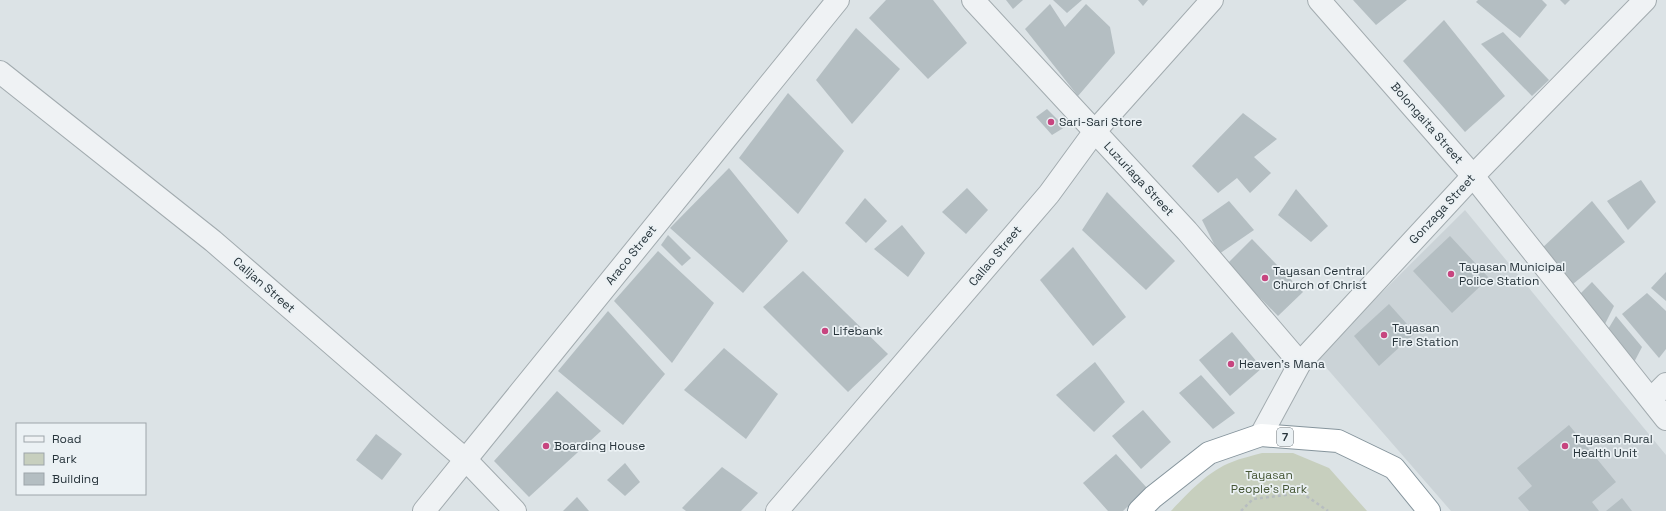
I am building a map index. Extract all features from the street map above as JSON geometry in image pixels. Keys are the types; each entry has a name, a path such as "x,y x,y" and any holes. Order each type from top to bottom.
{"highway":[{"name":"7","path":"1139,511 1209,453 1261,435 1338,441 1394,468 1428,511"}],"street":[{"name":"Araco Street","path":"424,511 838,0"},
{"name":"Luzuriaga Street","path":"973,0 1187,231 1300,364"},
{"name":"Callao Street","path":"777,511 1048,194 1095,131 1212,0"},
{"name":"Bolongaita Street","path":"1319,0 1473,176 1666,419"},
{"name":"Gonzaga Street","path":"1261,435 1300,364 1473,176 1645,0"},
{"name":"Calijan Street","path":"0,72 213,241 466,460 515,511"},
{"path":"1651,399 1666,384"}],"path":[{"path":"1240,511 1253,499 1302,493 1328,511"}],"shaded area":[{"path":"1465,210 1666,455 1666,511 1451,511 1317,357"}],"green space":[{"name":"Tayasan People's Park","path":"1262,453 1293,453 1329,468 1367,511 1171,511 1199,483 1215,471 1235,461"}],"building":[{"path":"886,0 933,0 967,43 928,79 869,18"},
{"path":"1006,0 1023,0 1013,9"},
{"path":"1053,0 1082,0 1067,13"},
{"path":"1138,0 1148,0 1143,6"},
{"path":"1353,0 1407,0 1376,25"},
{"path":"1478,0 1542,0 1547,5 1520,38 1476,2"},
{"path":"1560,0 1570,0 1565,5"},
{"path":"1050,4 1065,27 1086,4 1110,27 1115,53 1078,96 1025,29"},
{"path":"1444,20 1505,96 1465,132 1403,61"},
{"path":"856,28 900,69 852,124 816,80"},
{"path":"1503,32 1549,80 1532,96 1481,44"},
{"path":"788,93 844,151 798,214 739,158"},
{"name":"Sari-Sari Store","path":"1047,109 1065,127 1052,135 1036,117"},
{"path":"1243,113 1277,139 1254,157 1271,173 1250,193 1237,178 1218,193 1192,166"},
{"path":"729,168 788,241 743,293 670,228"},
{"path":"1641,180 1656,202 1628,230 1607,201"},
{"path":"967,188 988,210 966,234 942,212"},
{"path":"1296,189 1328,226 1311,242 1278,215"},
{"path":"1107,192 1175,261 1146,290 1082,230"},
{"path":"865,198 887,221 866,243 845,223"},
{"path":"1229,201 1254,230 1219,254 1202,220"},
{"path":"1592,201 1625,242 1568,288 1540,250"},
{"path":"902,225 925,253 908,277 874,249"},
{"path":"668,235 691,258 682,266 661,245"},
{"name":"Tayasan Municipal Police Station","path":"1450,236 1489,278 1452,313 1413,271"},
{"name":"Tayasan Central Church of Christ","path":"1252,239 1303,292 1278,316 1227,264"},
{"path":"1073,247 1126,317 1093,346 1040,280"},
{"path":"658,251 714,303 672,363 614,301"},
{"name":"Lifebank","path":"803,271 888,354 848,392 763,307"},
{"path":"1666,272 1666,301 1651,288"},
{"path":"1592,282 1614,306 1602,330 1576,298"},
{"path":"1647,293 1666,311 1666,349 1659,358 1622,314"},
{"name":"Tayasan Fire Station","path":"1389,304 1415,333 1379,366 1354,336"},
{"path":"608,311 665,374 623,425 558,371"},
{"path":"1616,316 1642,347 1630,370 1604,336"},
{"name":"Heaven's Mana","path":"1232,332 1262,368 1230,396 1199,360"},
{"path":"724,348 778,394 746,439 684,390"},
{"path":"1095,362 1125,402 1094,432 1056,395"},
{"path":"1201,375 1235,413 1213,429 1179,393"},
{"name":"Boarding House","path":"557,391 601,431 529,497 494,461"},
{"path":"1143,410 1171,442 1141,469 1112,436"},
{"name":"Tayasan Rural Health Unit","path":"1569,425 1616,482 1592,502 1599,511 1529,511 1518,498 1532,486 1517,468"},
{"path":"376,434 402,454 382,480 356,460"},
{"path":"1116,454 1147,488 1123,511 1108,511 1083,483"},
{"path":"625,463 640,482 625,496 607,480"},
{"path":"722,467 758,493 741,511 686,511 682,508"},
{"path":"577,497 589,511 563,511"},
{"path":"1622,498 1632,511 1606,511"}],"place":[{"name":"Sari-Sari Store","path":"1051,122"},
{"name":"Tayasan Municipal Police Station","path":"1451,274"},
{"name":"Tayasan Central Church of Christ","path":"1265,278"},
{"name":"Lifebank","path":"825,331"},
{"name":"Tayasan Fire Station","path":"1384,335"},
{"name":"Heaven's Mana","path":"1231,364"},
{"name":"Boarding House","path":"546,446"},
{"name":"Tayasan Rural Health Unit","path":"1565,446"}]}
